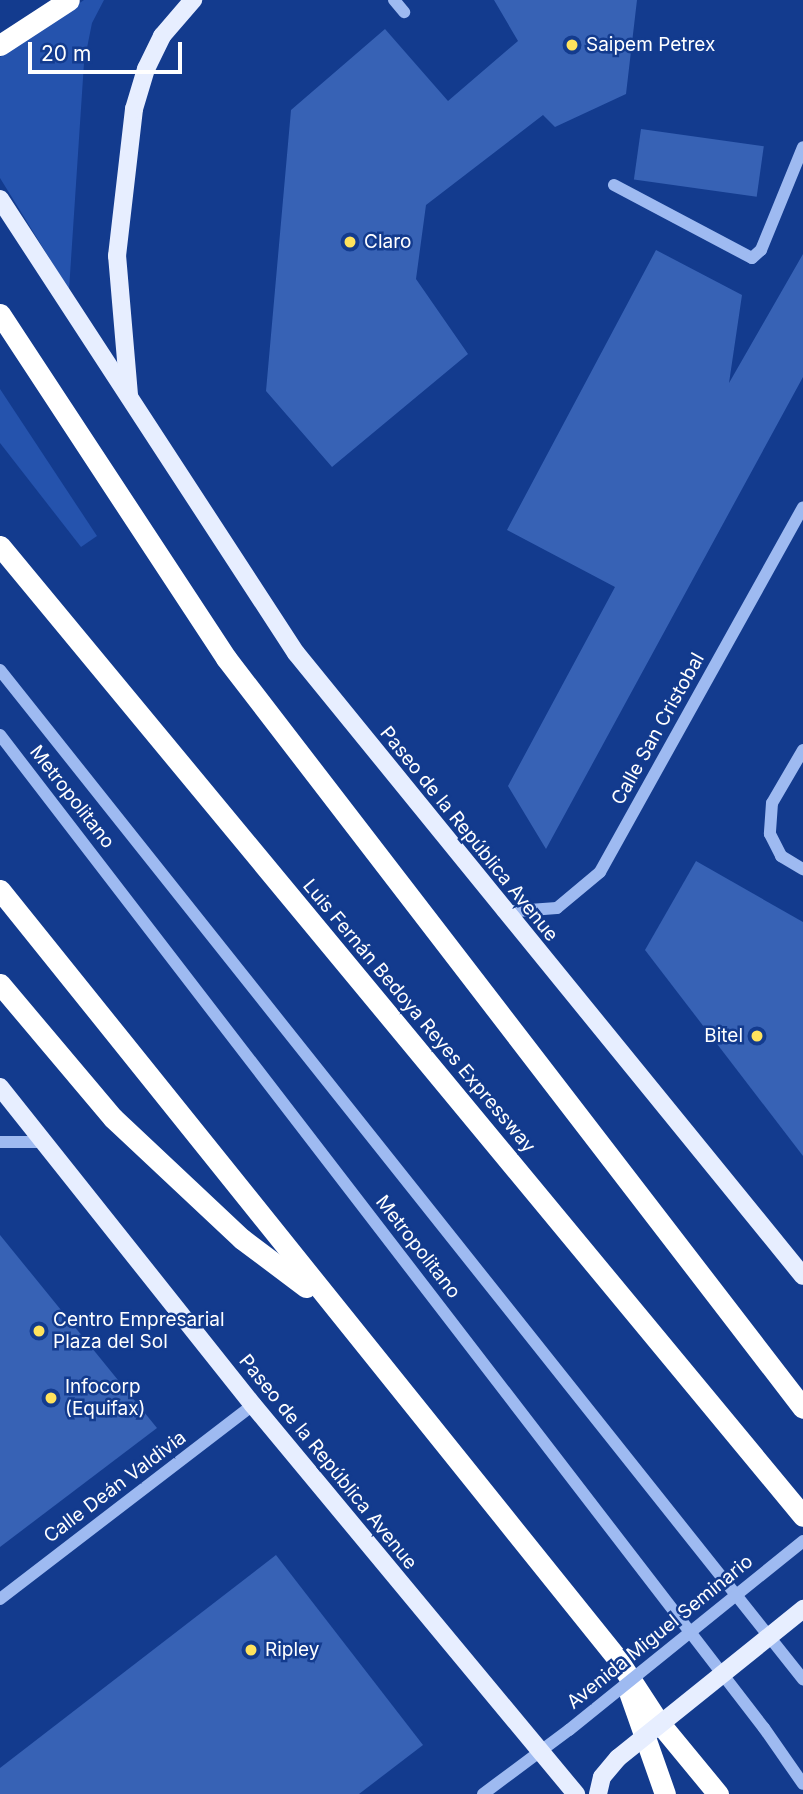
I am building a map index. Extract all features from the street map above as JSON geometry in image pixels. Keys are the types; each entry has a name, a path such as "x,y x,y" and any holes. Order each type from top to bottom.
{"highway":[{"path":"0,45 69,0"},
{"path":"0,314 226,658 803,1408"},
{"name":"Luis Fernán Bedoya Reyes Expressway","path":"0,545 803,1516"},
{"path":"0,890 616,1657 657,1720 718,1794"},
{"path":"0,984 113,1118 242,1239 331,1305"},
{"path":"616,1657 665,1794"}],"main road":[{"path":"129,398 119,324 117,256 134,109 146,69 162,36 193,0"},
{"name":"Paseo de la República Avenue","path":"0,199 27,245 296,653 503,912 803,1276"},
{"name":"Paseo de la República Avenue","path":"0,1087 253,1405 576,1794"},
{"path":"597,1794 602,1777 618,1758 803,1609"}],"street":[{"path":"394,0 404,12"},
{"path":"614,185 752,258 761,250 803,147"},
{"name":"Calle San Cristobal","path":"503,912 556,908 600,872 803,508"},
{"name":"Metropolitano","path":"0,670 803,1679"},
{"name":"Metropolitano","path":"0,735 756,1717 803,1784"},
{"path":"803,750 772,803 770,834 781,856 803,869"},
{"path":"0,1142 45,1142"},
{"name":"Calle Deán Valdivia","path":"0,1599 253,1405"},
{"name":"Avenida Miguel Seminario","path":"484,1794 569,1730 803,1541"}],"shaded area":[{"path":"84,0 104,0 92,23 84,63 69,290 0,178 0,57"},
{"path":"0,389 97,536 81,547 0,443"}],"building":[{"name":"Claro","path":"494,0 637,0 626,94 555,127 543,115 426,205 416,279 468,354 332,467 266,391 291,110 385,29 448,101 518,41"},
{"path":"641,129 764,146 757,197 634,180"},
{"path":"656,250 742,295 729,383 803,254 803,377 546,849 508,786 615,587 507,530"},
{"name":"Bitel","path":"696,861 803,922 803,1156 645,950"},
{"name":"Centro Empresarial Plaza del Sol","path":"0,1235 157,1428 0,1547"},
{"name":"Ripley","path":"276,1555 423,1745 359,1794 0,1794 0,1768"}],"place":[{"name":"Saipem Petrex","path":"572,45"},
{"name":"Claro","path":"350,242"},
{"name":"Bitel","path":"757,1036"},
{"name":"Centro Empresarial Plaza del Sol","path":"39,1331"},
{"name":"Infocorp (Equifax)","path":"51,1398"},
{"name":"Ripley","path":"251,1650"}]}
